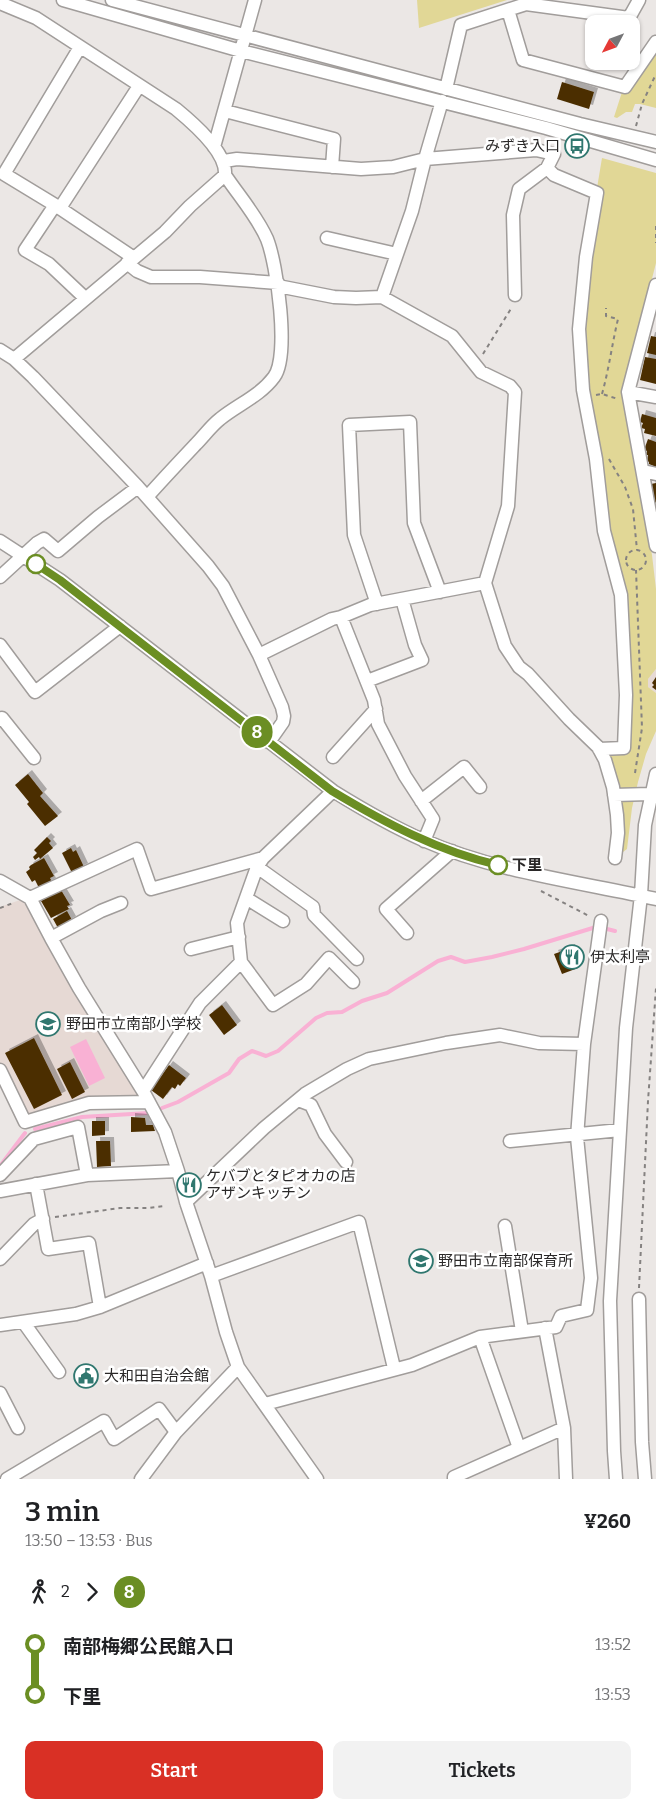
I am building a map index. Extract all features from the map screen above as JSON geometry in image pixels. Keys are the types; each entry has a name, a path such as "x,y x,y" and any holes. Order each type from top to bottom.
{"street":[{"path":"63,0 242,51 546,128 656,160"},
{"path":"112,0 656,142"},
{"path":"214,147 242,51 254,0"},
{"path":"446,88 461,25 526,4 547,3 629,18 639,0"},
{"path":"0,3 36,18 176,109 194,124 214,147 226,167 225,175 190,206 165,232 14,359"},
{"path":"508,10 523,60 625,87 656,42"},
{"path":"80,48 4,174 57,206 130,261 137,271 151,277 200,277 278,284 334,297 382,297 452,336 481,372 510,386 515,392 508,506 485,583 505,646 519,667 528,674 599,749 608,769 614,795 618,833 615,858"},
{"path":"85,298 49,264 25,250 139,86"},
{"path":"382,297 412,211 442,101"},
{"path":"225,111 334,139 332,167"},
{"path":"224,161 237,159 361,169 393,167 425,159 536,150 554,154 547,168 519,189 513,215 515,295"},
{"path":"547,168 554,175 598,193 586,257 579,329 583,390 596,460 604,531 620,595 626,695 624,748 599,749"},
{"path":"147,497 219,420 258,393 275,376 280,363 278,284 266,238 249,209 225,175"},
{"path":"327,238 397,254"},
{"path":"656,285 651,321 628,392 650,473 656,546"},
{"path":"0,350 14,359 138,487 208,566 236,609 282,707 284,716 279,729 269,742"},
{"path":"628,392 656,397"},
{"path":"377,604 354,535 349,425 410,422 414,523 440,592"},
{"path":"0,577 37,543 44,539 58,551 98,517 138,487"},
{"path":"0,541 60,580 332,791 374,816 424,841 491,863 656,899"},
{"path":"259,655 332,619 377,604 485,583"},
{"path":"367,681 422,660 415,645 402,599"},
{"path":"341,617 374,700 378,724 405,776 434,819 424,841"},
{"path":"0,645 35,692 120,626"},
{"path":"333,757 376,709"},
{"path":"0,720 2,718 34,758"},
{"path":"421,801 464,767 480,787"},
{"path":"616,1479 610,1301 626,1028 641,895 643,841 650,794 656,774"},
{"path":"332,791 260,863 237,923 241,962 273,1005 306,984 329,958 352,982"},
{"path":"614,795 650,794"},
{"path":"30,898 136,848 151,889 260,863"},
{"path":"407,933 386,909 452,851"},
{"path":"260,863 313,907 314,915 357,958"},
{"path":"0,882 30,898 79,988 146,1096 165,1132 238,1367 317,1479"},
{"path":"246,898 283,921"},
{"path":"51,938 101,911 121,903"},
{"path":"265,1404 412,1364 480,1337 556,1327 561,1316 587,1310 591,1278 577,1134 584,1044 601,921"},
{"path":"191,949 239,937"},
{"path":"146,1096 200,1003 241,962"},
{"path":"186,1202 264,1128 298,1100 347,1069 368,1059 436,1045 500,1035 539,1044 584,1044"},
{"path":"0,1070 34,1139"},
{"path":"25,1122 88,1103 146,1096"},
{"path":"298,1100 311,1105 325,1134 346,1162"},
{"path":"0,1175 34,1139 78,1127 87,1175"},
{"path":"510,1141 620,1130"},
{"path":"0,1191 87,1175 178,1171"},
{"path":"36,1184 48,1249 89,1243 100,1308"},
{"path":"0,1258 34,1224 43,1219"},
{"path":"211,1276 359,1222 394,1368"},
{"path":"505,1226 522,1331"},
{"path":"0,1325 24,1323 100,1308 207,1263"},
{"path":"639,1299 642,1442 646,1479"},
{"path":"24,1323 59,1372"},
{"path":"544,1328 564,1428 566,1479"},
{"path":"480,1337 519,1448"},
{"path":"141,1479 176,1432 238,1367"},
{"path":"0,1393 18,1428"},
{"path":"10,1478 104,1421 114,1439 159,1409 176,1432"},
{"path":"454,1479 454,1477 564,1428"}],"path":[{"path":"636,127 642,104 656,74"},
{"path":"656,226 656,243"},
{"path":"476,365 513,306 515,295"},
{"path":"602,394 618,319 606,316 606,308"},
{"path":"608,458 625,487 633,509 637,550"},
{"path":"637,550 643,553 646,559 642,568 636,570 630,568 626,560 631,552 637,550"},
{"path":"635,773 642,728 636,570"},
{"path":"541,891 601,921"},
{"path":"639,1299 642,1205 656,988"},
{"path":"43,1219 120,1208 165,1206"}],"shaded area":[{"path":"417,0 507,0 419,28"},
{"path":"656,52 656,108 635,104 632,112 626,112 617,118 614,117 622,92 628,93"},
{"path":"602,158 656,173 656,263 623,392 652,555 656,589 656,669 648,679 648,687 656,693 656,731 646,754 638,782 632,808 627,849 619,855 607,753 627,752 629,696 610,539 590,416 583,329 598,208 602,190 597,188"},
{"path":"656,669 656,693 648,687 648,679"},
{"name":"野田市立南部小学校","path":"23,899 46,934 73,990 118,1059 140,1099 28,1118 0,1063 0,907"},
{"path":"86,1039 105,1078 89,1086 70,1047"}],"building":[{"path":"562,82 594,92 589,109 557,99"},
{"path":"651,336 656,337 656,355 647,353"},
{"path":"645,357 656,359 656,384 640,380"},
{"path":"642,414 656,418 656,436 644,433 645,429 641,428 643,423 640,422"},
{"path":"648,439 656,442 656,467 647,461 647,451 644,450"},
{"path":"656,483 656,502 655,503 651,484"},
{"path":"656,677 656,690 652,687 654,685 652,683"},
{"path":"28,774 43,793 40,796 58,816 45,826 27,804 29,802 15,785"},
{"path":"47,837 51,841 49,843 53,848 40,859 39,857 35,860 33,857 37,853 34,850"},
{"path":"71,848 73,852 76,850 84,867 72,873 62,853"},
{"path":"44,858 54,876 50,878 52,882 39,888 35,880 32,882 26,872 30,869 31,865"},
{"path":"61,890 70,905 67,906 69,909 51,918 41,901"},
{"path":"67,911 72,920 58,928 53,919"},
{"path":"571,948 578,968 562,974 554,954"},
{"path":"222,1005 237,1025 224,1035 209,1015"},
{"path":"34,1038 62,1095 34,1109 5,1053"},
{"path":"70,1062 85,1092 72,1099 57,1069"},
{"path":"169,1065 186,1078 180,1086 178,1084 175,1089 172,1087 163,1099 151,1090"},
{"path":"131,1117 145,1118 146,1125 153,1125 155,1131 131,1132"},
{"path":"92,1121 105,1121 105,1135 92,1136"},
{"path":"96,1141 110,1141 111,1166 97,1167"}],"waterway":[{"path":"162,1108 178,1102 229,1073 239,1059 252,1051 266,1056 278,1051 316,1018 327,1013 342,1012 362,1001 387,993 438,961 451,957 465,962 492,957 596,927"},
{"path":"603,928 615,931"},
{"path":"35,1129 82,1117 148,1113"},
{"path":"0,1166 25,1133"}],"bus line":[{"name":"8","path":"36,564 60,580 332,791 374,816 424,841 498,865"}],"place":[{"name":"みずき入口","path":"577,146"},
{"name":"下里","path":"498,865"},
{"name":"伊太利亭","path":"572,957"},
{"name":"野田市立南部小学校","path":"48,1024"},
{"name":"ケバブとタピオカの店 アザンキッチン","path":"189,1185"},
{"name":"野田市立南部保育所","path":"421,1261"},
{"name":"大和田自治会館","path":"86,1376"}]}
